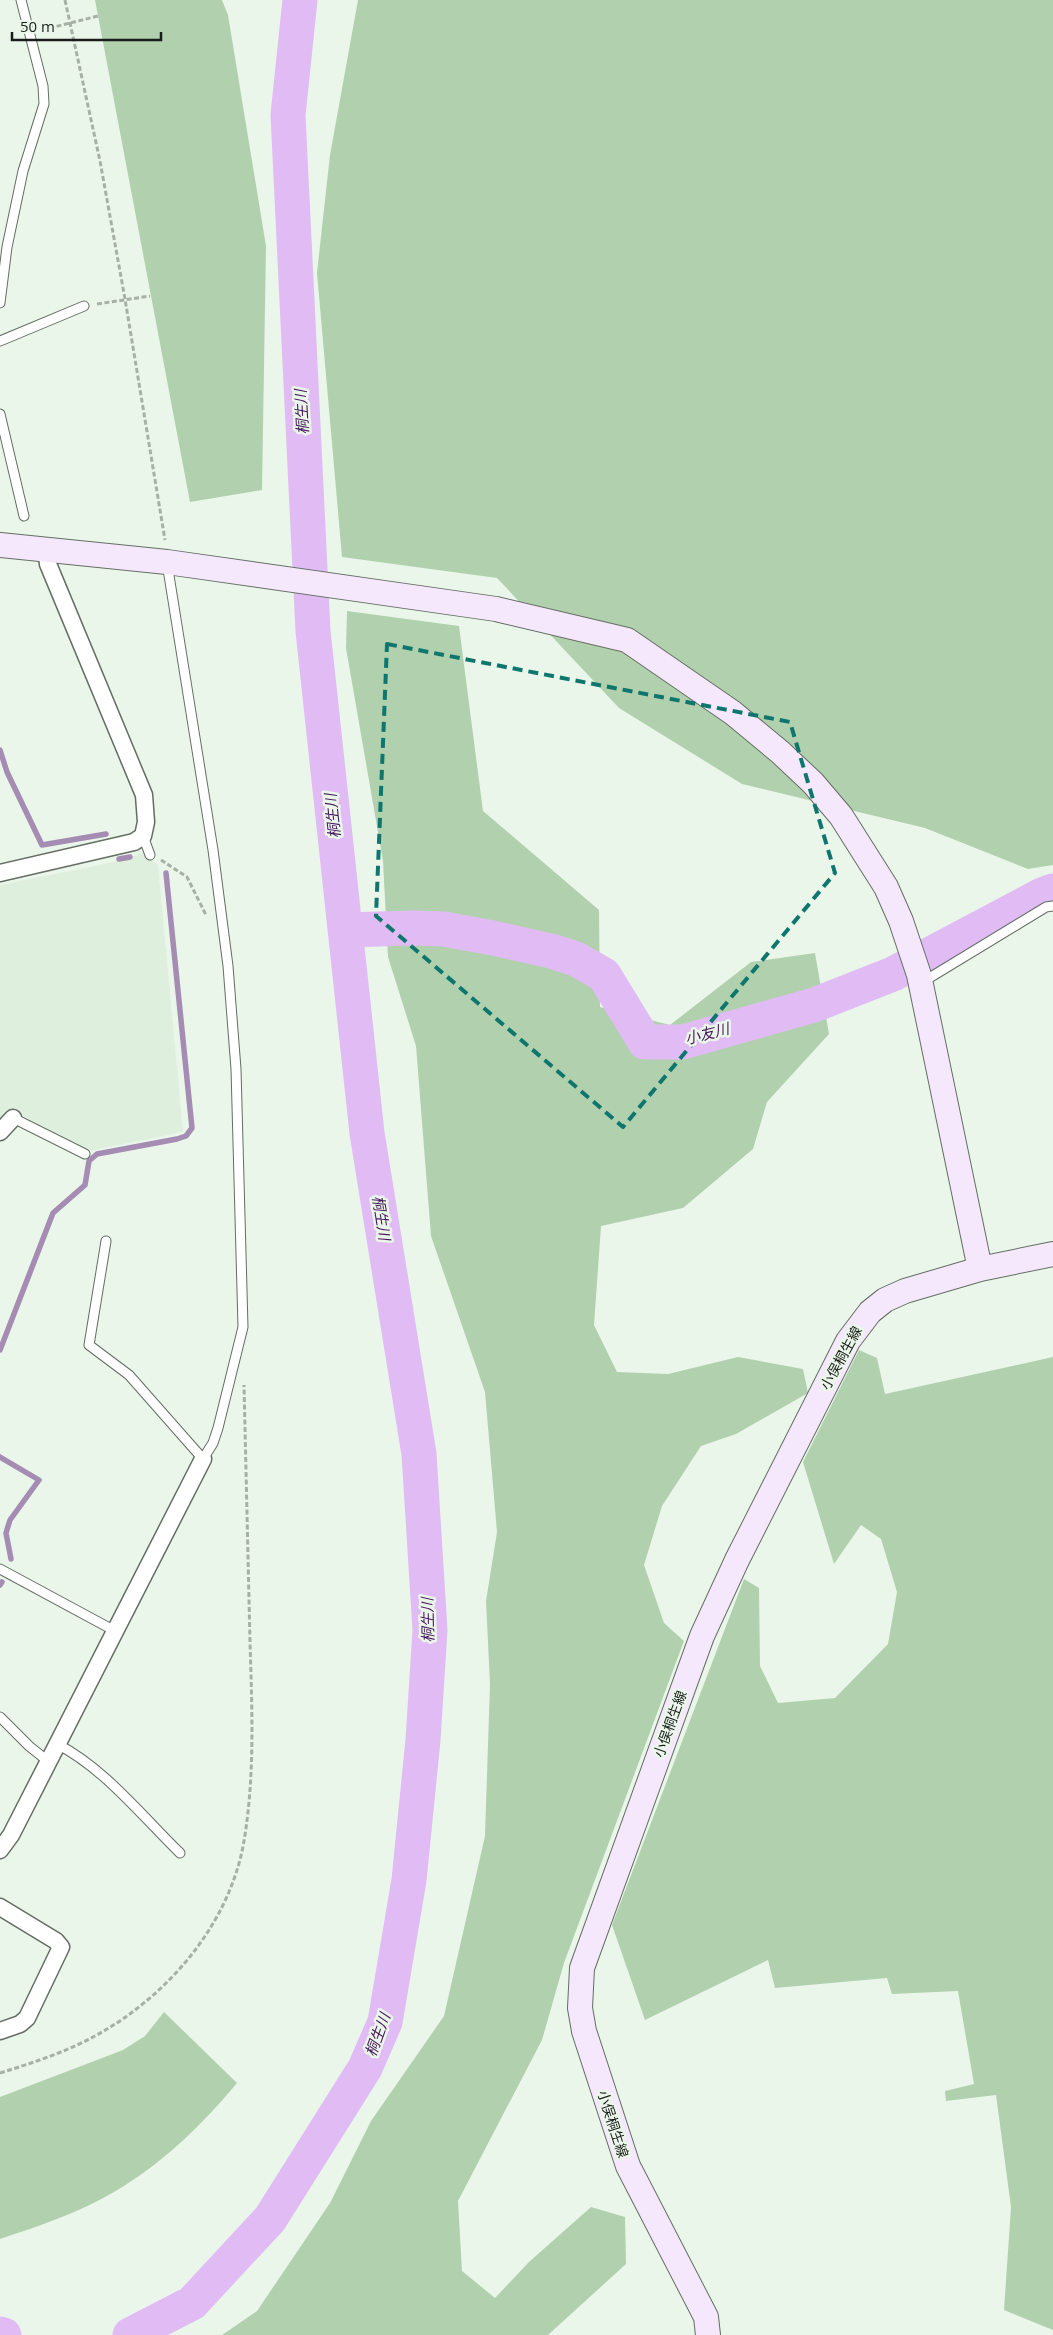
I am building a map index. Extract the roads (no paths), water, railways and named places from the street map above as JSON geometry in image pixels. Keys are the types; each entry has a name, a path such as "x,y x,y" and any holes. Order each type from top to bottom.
{"street":[{"path":"0,545 170,558 496,609 627,640 733,713 800,771 841,816 886,887 912,952 920,979 980,1269"},
{"path":"0,873 134,842 143,836 146,822 144,795 48,564 46,548"},
{"path":"0,1132 13,1118"},
{"name":"小俣桐生線","path":"708,2335 706,2317 624,2157 584,2031 580,2008 582,1968 702,1636 737,1560 848,1341 870,1312 885,1300 905,1291 980,1269 1053,1254"},
{"path":"0,1850 11,1835 49,1762 203,1459"},
{"path":"0,1907 56,1941 61,1947 27,2018 20,2024 0,2030"}],"lane":[{"path":"0,303 7,246 23,171 44,104 43,86 21,0"},
{"path":"0,341 87,306"},
{"path":"0,414 24,516"},
{"path":"106,1241 89,1345 129,1375 203,1459 213,1443 218,1428 243,1327 236,1069 228,966 170,558"},
{"path":"143,836 150,855"},
{"path":"920,979 1046,907 1053,906"},
{"path":"13,1118 85,1154"},
{"path":"0,1569 116,1631"},
{"path":"0,1717 29,1746 49,1762"},
{"path":"57,1744 75,1753 94,1768 180,1853"}],"waterway":[{"name":"桐生川","path":"130,2335 192,2303 270,2219 365,2068 385,2022 409,1880 423,1740 430,1630 419,1454 367,1133 313,631 288,115 300,0"},
{"path":"0,750 7,772 42,845 106,834"},
{"path":"119,859 130,857"},
{"path":"0,1350 53,1213 85,1185 89,1161 97,1154 177,1139 186,1136 192,1128 166,873"},
{"name":"小友川","path":"346,930 444,929 551,951 576,959 604,975 645,1042 683,1042 814,1005 893,974 1042,895 1053,891"},
{"path":"0,1457 39,1480 10,1520 6,1533 11,1559"},
{"name":"桐生川","path":"0,2334 4,2335"}]}
